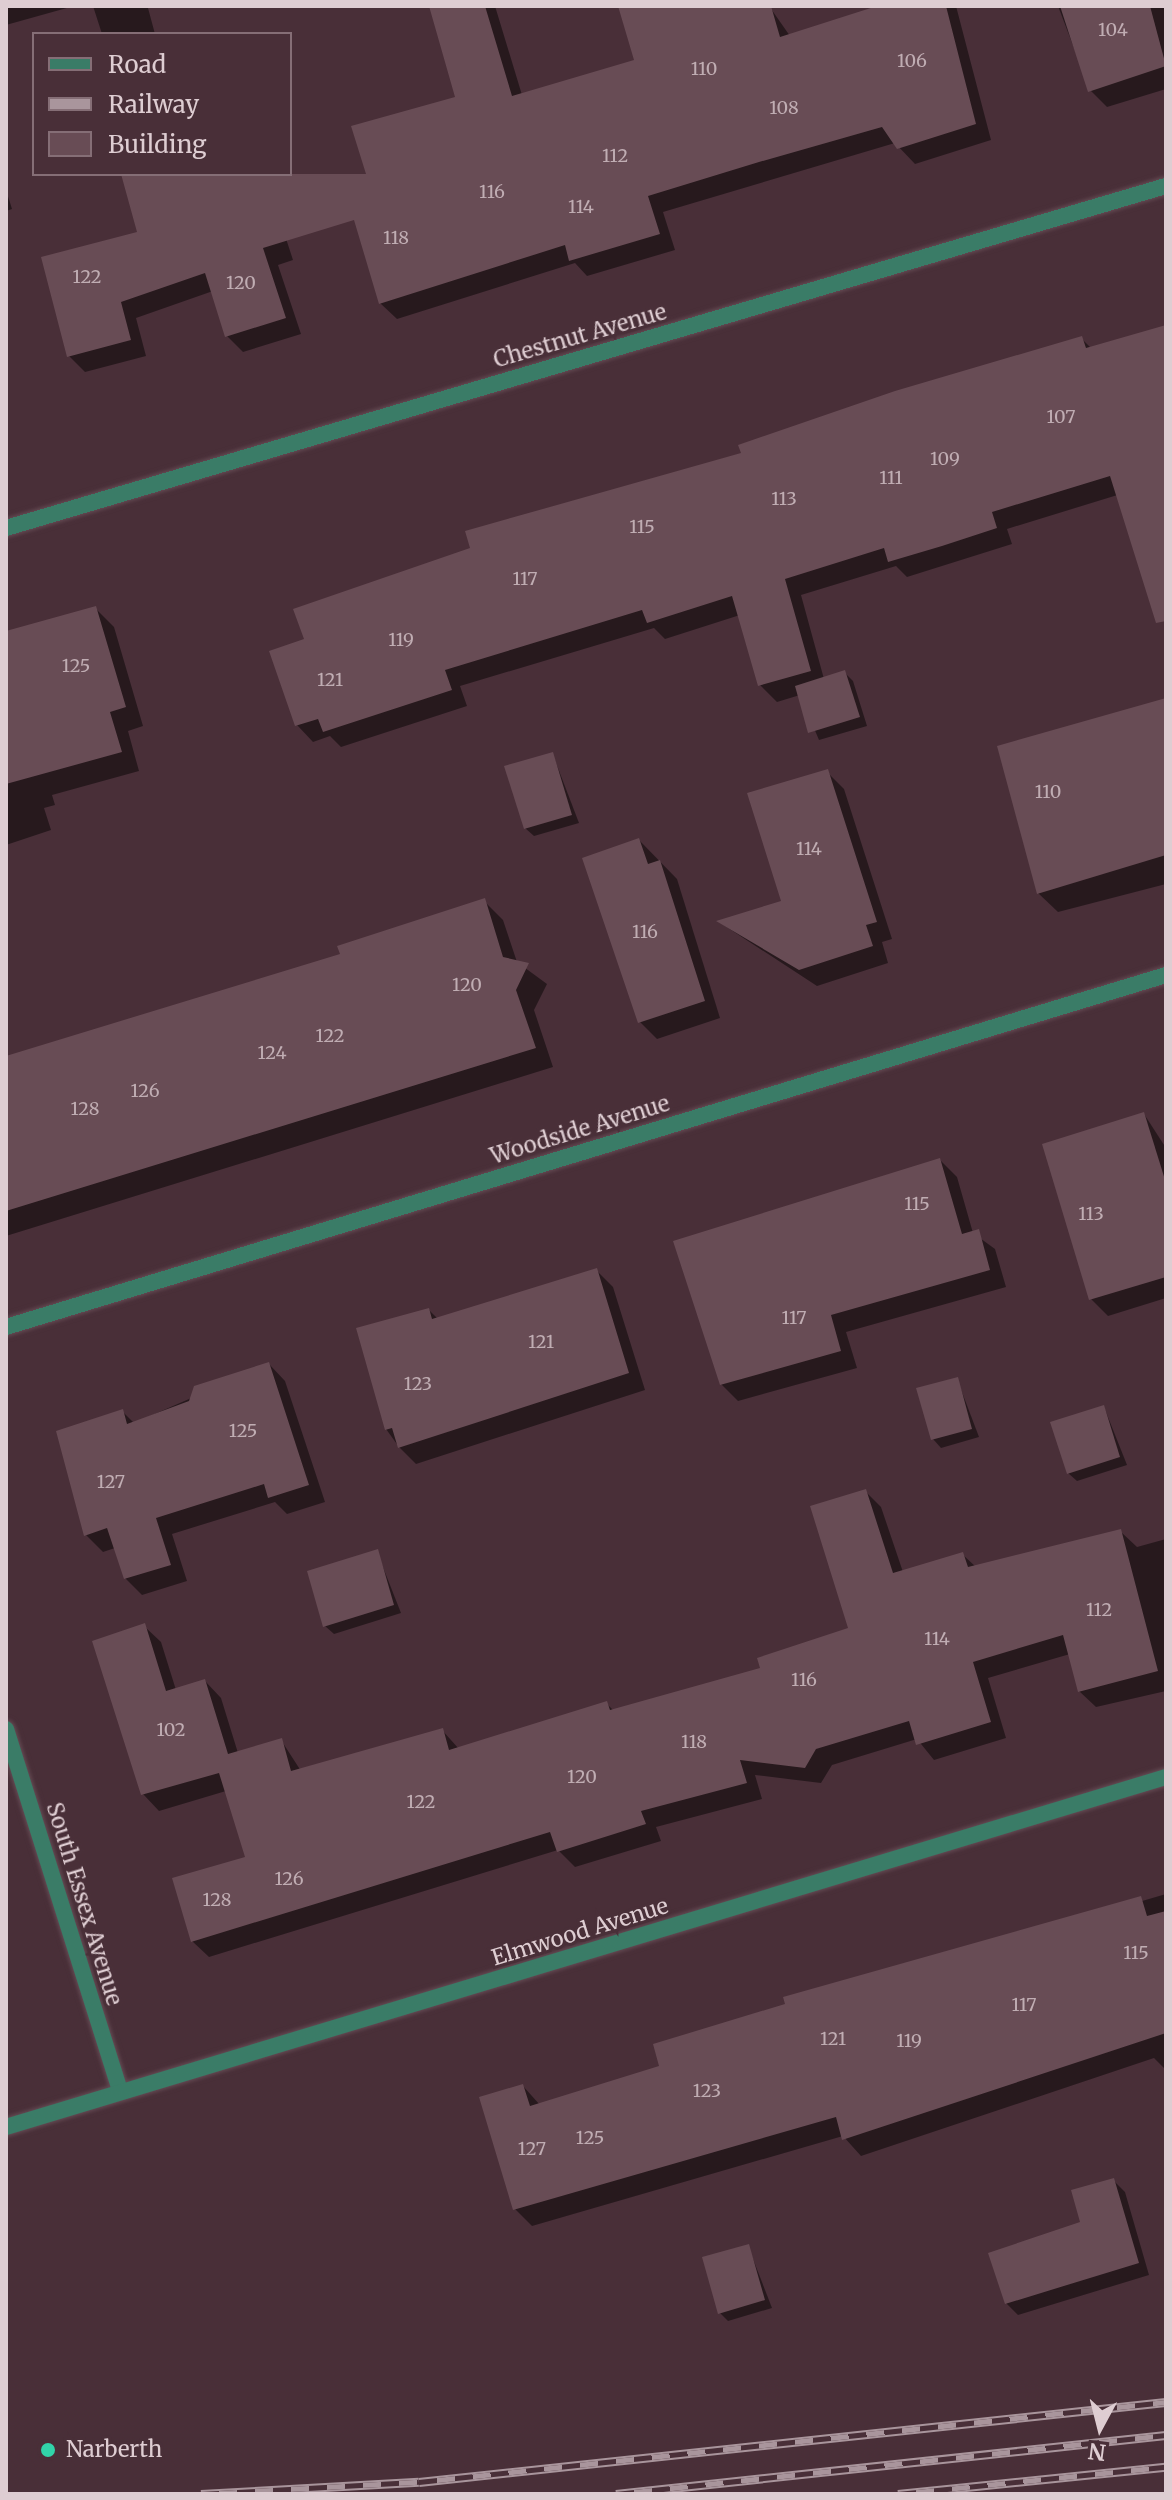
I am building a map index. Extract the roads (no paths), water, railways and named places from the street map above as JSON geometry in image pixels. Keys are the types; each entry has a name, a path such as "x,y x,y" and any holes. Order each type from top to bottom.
{"street":[{"name":"Chestnut Avenue","path":"6,528 1166,186"},
{"name":"Woodside Avenue","path":"6,1327 1166,975"},
{"name":"South Essex Avenue","path":"6,1729 120,2091"},
{"name":"Elmwood Avenue","path":"6,2127 1166,1777"}],"railway":[{"path":"201,2494 419,2482 1166,2402"},
{"path":"616,2494 1166,2435"},
{"path":"898,2494 1166,2467"}],"place":[{"name":"Narberth","path":"48,2450"}]}
